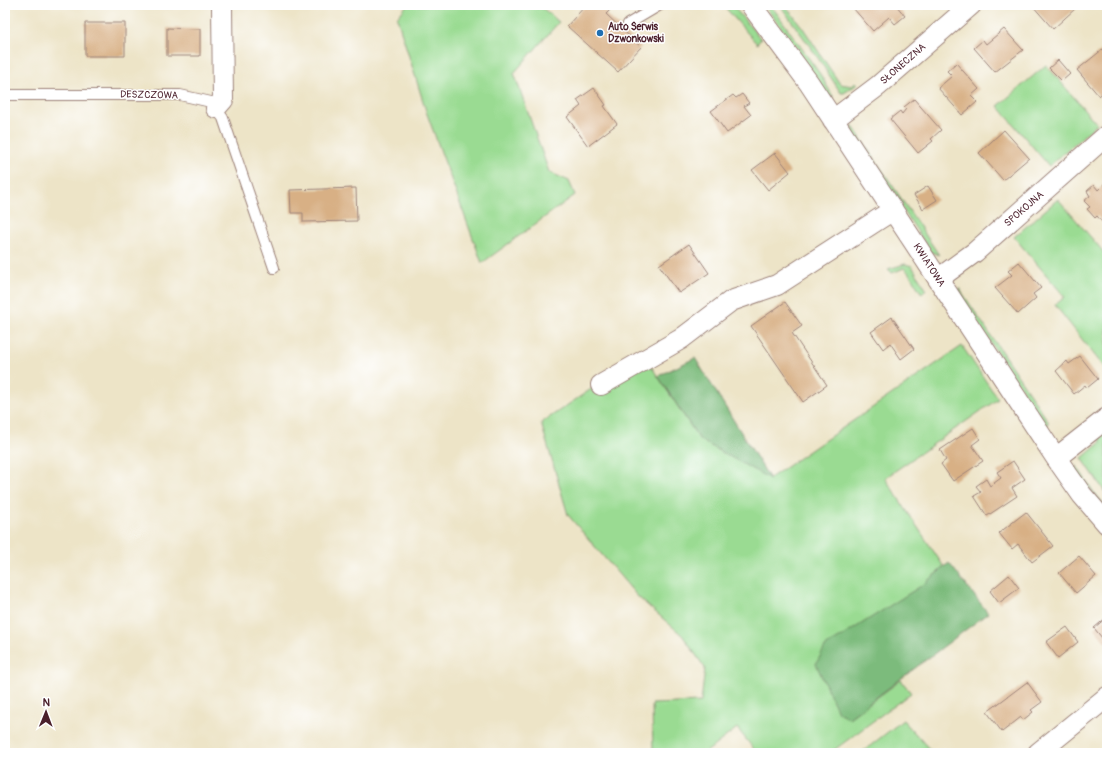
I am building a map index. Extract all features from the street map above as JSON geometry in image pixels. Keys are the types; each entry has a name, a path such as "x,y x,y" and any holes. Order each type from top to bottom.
{"street":[{"path":"216,108 223,100 222,5"},
{"name":"KWIATOWA","path":"752,5 809,83 1056,458 1082,495 1107,524"},
{"name":"SŁONECZNA","path":"833,120 878,86 970,5"},
{"name":"SPOKOJNA","path":"938,279 975,252 1107,135"},
{"path":"601,385 682,339 731,301 777,285 893,210"},
{"path":"1056,458 1107,418"},
{"path":"1038,753 1107,697"}],"lane":[{"path":"628,24 660,5"},
{"name":"DESZCZOWA","path":"5,95 180,95 211,102 216,108"},
{"path":"216,108 223,118 274,268"}],"green space":[{"path":"407,5 539,5 559,22 514,73 549,172 569,181 575,195 482,263 427,114 397,18"},
{"path":"723,5 732,5 761,39 757,44"},
{"path":"764,5 770,5 776,12 820,74 834,98 827,96 795,46"},
{"path":"780,5 785,5 803,28 840,84 852,86 856,82 858,84 844,93 841,93"},
{"path":"1046,65 1097,124 1049,166 998,106"},
{"path":"852,125 939,255 931,252 853,134"},
{"path":"1058,199 1107,256 1107,371 1055,305 1065,297 1014,237"},
{"path":"905,264 912,266 926,289 922,294 904,268 892,273 888,269"},
{"path":"959,288 1048,421 1048,425 1046,426 957,292"},
{"path":"962,346 998,399 885,478 944,567 924,584 849,718 901,680 911,693 830,753 757,753 737,728 705,753 653,753 652,704 701,702 705,668 682,635 638,597 568,515 541,423 643,354 700,440 770,478"},
{"path":"695,358 770,479 700,440 658,376"},
{"path":"1103,433 1107,439 1107,495 1082,458 1101,442 1099,438"},
{"path":"1076,465 1093,491 1107,508 1107,510 1075,471"},
{"path":"949,563 988,613 849,718 838,712 816,664 825,647 924,584"},
{"path":"903,720 933,753 861,753"}],"building":[{"name":"Auto Serwis Dzwonkowski","path":"586,5 608,5 612,8 606,14 641,47 618,72 567,26"},
{"path":"857,5 896,5 905,16 895,24 889,17 873,31 853,8"},
{"path":"1032,5 1073,5 1076,8 1053,29"},
{"path":"85,23 125,23 125,56 85,56"},
{"path":"167,28 200,29 200,56 167,56"},
{"path":"1004,29 1023,50 995,72 974,48 983,40 986,44"},
{"path":"1103,49 1107,54 1107,89 1099,96 1077,70"},
{"path":"1058,60 1070,74 1062,81 1049,68"},
{"path":"956,63 979,89 971,96 977,102 962,115 938,88 952,76 947,71"},
{"path":"594,88 606,105 604,106 617,124 588,146 567,117 581,106 577,100"},
{"path":"742,94 749,103 744,106 751,115 727,133 711,111 733,95 736,98"},
{"path":"914,99 941,130 931,139 933,141 918,153 890,119 900,111 902,114 906,109 904,107"},
{"path":"1004,130 1029,158 1003,180 979,153"},
{"path":"775,153 790,172 768,190 752,170"},
{"path":"1104,184 1107,188 1107,224 1105,225 1097,216 1095,218 1087,209 1090,207 1084,201 1090,196 1087,191 1094,185 1098,190"},
{"path":"928,186 937,200 923,209 914,195"},
{"path":"356,188 357,221 303,222 303,213 291,213 290,190"},
{"path":"689,244 709,273 679,293 659,265"},
{"path":"1019,262 1041,288 1033,294 1036,298 1018,314 995,288 1012,275 1008,271"},
{"path":"785,302 802,326 792,333 827,385 803,402 751,326"},
{"path":"892,317 914,349 901,359 890,343 883,349 871,332"},
{"path":"1080,356 1098,379 1087,388 1085,385 1074,394 1056,371 1067,361 1069,364"},
{"path":"973,428 980,439 972,445 983,461 953,481 941,464 946,460 940,450"},
{"path":"1013,461 1025,479 1012,488 1017,496 987,516 974,496 981,492 976,486 986,479 990,486 1001,478 997,472"},
{"path":"1026,512 1053,546 1032,562 1018,544 1012,549 999,533"},
{"path":"1079,556 1096,576 1076,593 1059,573"},
{"path":"1009,575 1019,588 999,603 990,591"},
{"path":"1107,617 1107,644 1094,628"},
{"path":"1067,627 1078,642 1058,658 1046,642"},
{"path":"1027,682 1042,702 1031,710 1033,712 1023,720 1021,717 1002,732 987,712"}],"place":[{"name":"Auto Serwis Dzwonkowski","path":"600,33"}]}
